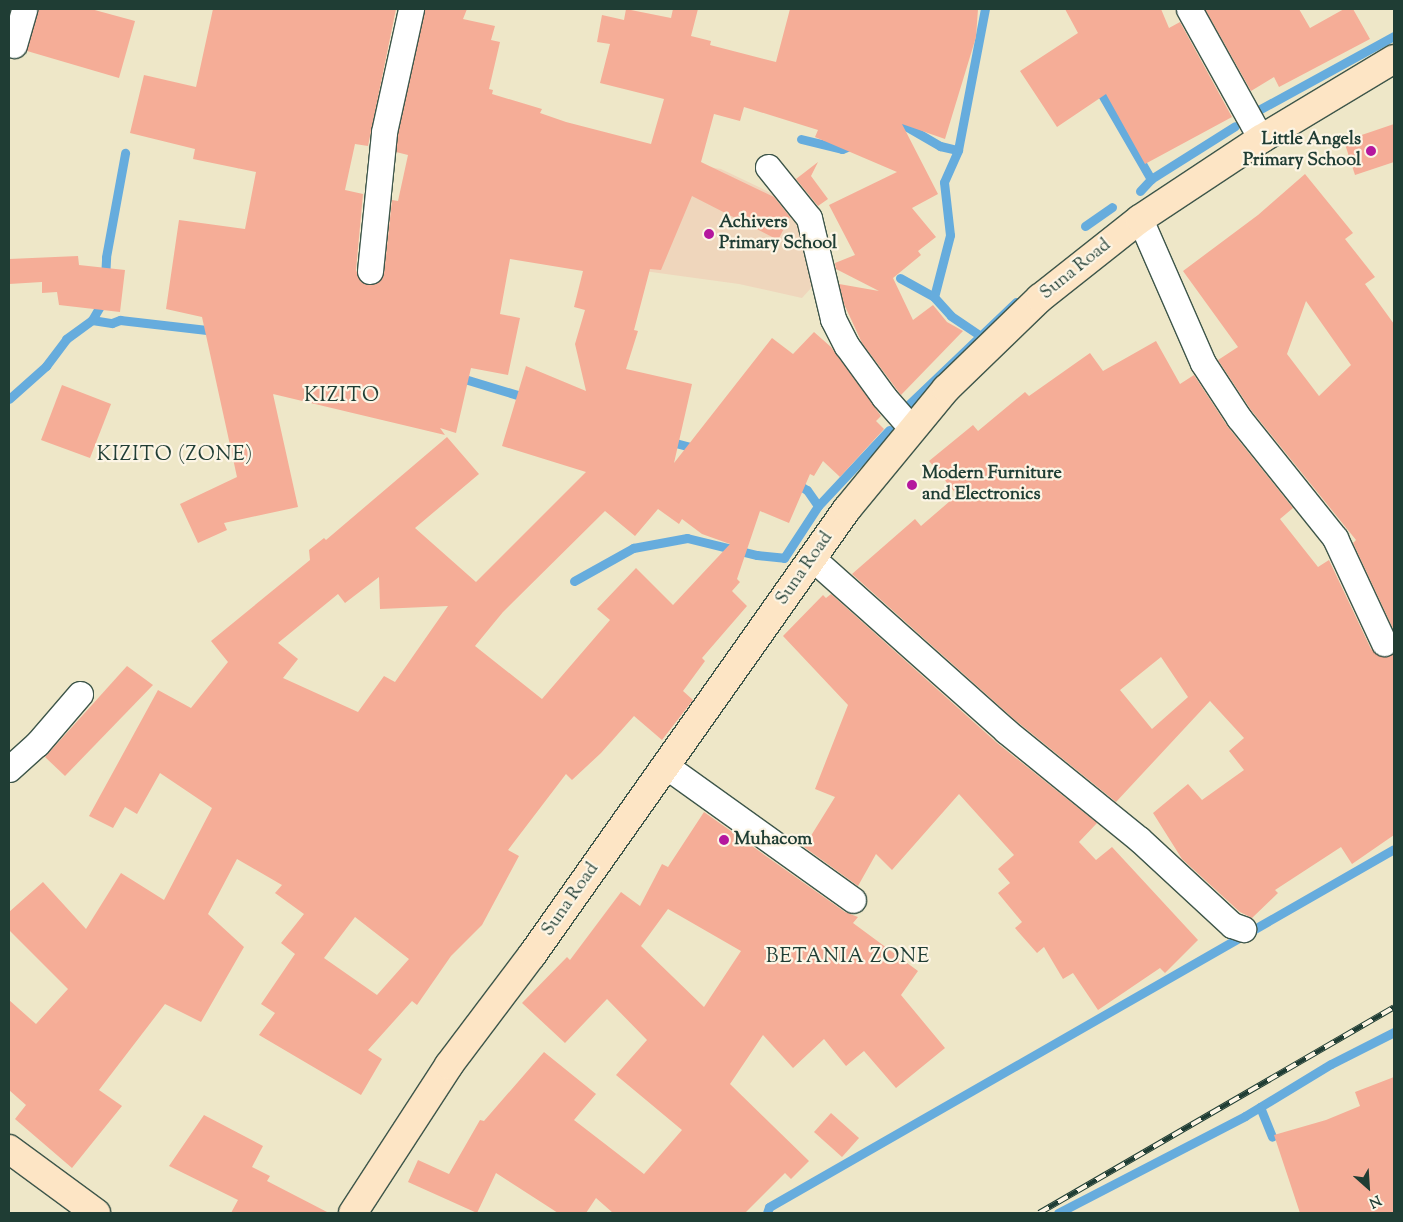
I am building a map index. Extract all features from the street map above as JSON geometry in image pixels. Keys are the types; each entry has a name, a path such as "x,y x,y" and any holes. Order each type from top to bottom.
{"street":[{"path":"14,46 24,9"},
{"path":"370,271 384,132 411,9"},
{"path":"1189,9 1261,139"},
{"name":"Suna Road","path":"353,1213 449,1065 666,766 847,509 946,389 1040,298 1140,219 1261,139 1394,59"},
{"path":"768,167 809,218 833,319 848,346 884,397 912,430"},
{"path":"1140,219 1203,363 1239,418 1335,538 1384,643"},
{"path":"812,558 1006,731 1139,839 1232,925 1243,928"},
{"path":"9,769 37,744 80,694"},
{"path":"666,766 854,900"},
{"path":"9,1149 96,1213"}],"shaded area":[{"name":"Achivers Primary School","path":"684,163 721,169 794,204 812,287 802,298 739,284 622,268"}],"building":[{"path":"38,9 91,9 135,21 119,78 27,51"},
{"path":"213,9 396,9 368,146 355,144 345,190 363,194 356,270 361,282 369,285 376,284 384,273 392,200 398,201 408,155 396,152 398,134 425,9 467,9 463,19 495,26 491,40 500,42 489,89 493,90 492,94 542,109 540,113 566,122 651,144 664,99 600,83 610,44 597,42 602,15 624,20 626,9 671,18 673,9 698,9 691,36 711,41 710,45 776,62 790,9 978,9 976,37 945,139 902,124 938,194 912,208 936,237 918,251 921,255 893,278 913,320 933,305 947,322 963,331 901,395 862,343 844,304 839,284 879,291 836,269 835,263 855,255 829,205 897,172 815,137 818,130 744,107 740,121 714,114 701,162 774,197 790,217 778,240 692,196 661,270 650,269 634,330 638,331 626,369 692,384 674,463 772,338 793,354 814,332 831,347 881,416 876,421 884,429 840,477 823,461 814,476 810,474 789,523 760,511 737,579 740,582 732,591 747,606 702,658 705,661 683,691 693,700 662,740 634,716 601,753 572,780 566,774 508,850 519,856 482,925 451,956 417,1005 412,1001 368,1050 382,1059 361,1095 259,1035 275,1013 261,1004 295,954 281,943 304,914 275,893 282,885 237,859 208,914 244,947 201,1022 165,1004 99,1090 122,1106 72,1168 15,1119 26,1105 9,1090 9,1000 36,1024 68,989 9,930 9,912 43,882 86,929 121,873 164,900 212,808 160,773 137,814 125,807 113,828 89,816 158,690 191,708 228,662 211,641 310,560 309,550 324,538 326,540 447,437 479,474 415,528 476,582 586,472 502,446 526,366 586,391 575,344 585,310 574,307 583,271 510,259 500,314 520,318 508,375 471,368 456,433 440,428 445,435 273,394 298,507 224,523 227,530 198,543 180,504 237,477 202,317 166,309 179,220 245,229 256,172 193,159 195,149 130,133 144,75 196,87","holes":["658,509 679,524 682,519 702,534 730,544 673,605 636,568 597,609 610,620 542,699 475,646 503,612 605,511 635,536","379,577 380,609 448,606 395,682 384,676 358,712 283,678 298,659 278,643 338,594 345,603","355,917 409,959 377,995 324,958"]},
{"path":"1065,9 1161,9 1169,28 1180,22 1232,117 1145,164 1106,94 1057,127 1020,71 1078,33"},
{"path":"1205,9 1299,9 1310,28 1344,9 1353,9 1370,39 1279,87 1274,77 1251,91"},
{"name":"Little Angels Primary School","path":"1394,124 1394,162 1355,175 1344,141"},
{"path":"818,162 811,176 828,199 818,206 796,179"},
{"path":"1305,174 1353,233 1345,239 1375,277 1365,284 1394,324 1394,631 1353,543 1356,540 1251,410 1218,360 1238,347 1183,271 1258,215","holes":["1306,301 1351,365 1319,396 1287,354"]},
{"path":"78,256 79,265 125,270 120,312 59,305 57,292 42,293 42,282 9,284 9,259"},
{"path":"1156,341 1180,384 1194,375 1228,427 1293,508 1280,519 1318,567 1329,560 1371,649 1382,657 1394,653 1394,835 1352,864 1341,847 1275,890 1278,893 1252,918 1240,912 1182,859 1153,813 1188,784 1202,800 1244,770 1229,751 1244,738 1210,701 1116,802 1015,720 852,574 915,519 921,526 957,495 929,461 973,425 978,431 1025,392 1029,396 1090,353 1103,371","holes":["1161,657 1188,697 1152,729 1120,690"]},
{"path":"62,385 111,404 90,458 41,440"},
{"path":"831,594 996,742 1097,823 1079,842 1096,860 1112,847 1198,940 1165,973 1160,968 1098,1010 1073,973 1063,979 1044,947 1037,953 1015,928 1022,922 998,893 1010,883 998,869 1014,855 959,794 892,870 876,854 858,886 804,847 835,797 815,789 848,705 783,636 823,595 826,598"},
{"path":"127,666 153,685 65,776 45,757"},
{"path":"704,812 845,912 858,917 853,923 918,971 901,995 945,1048 896,1088 864,1051 846,1066 824,1039 793,1068 763,1035 730,1084 809,1161 791,1179 785,1173 745,1213 613,1213 596,1198 586,1213 558,1213 496,1173 477,1213 408,1182 418,1160 449,1174 480,1120 484,1121 544,1052 596,1094 574,1120 644,1174 682,1130 616,1075 647,1040 607,999 565,1043 522,1003 567,957 570,960 621,892 640,906 662,864 668,867","holes":["668,909 741,951 704,1007 641,946"]},
{"path":"1394,1077 1394,1213 1300,1213 1274,1135 1326,1120 1360,1106 1355,1092"},
{"path":"831,1113 859,1138 842,1157 814,1132"},
{"path":"204,1115 263,1146 252,1167 270,1176 267,1181 329,1213 231,1213 238,1200 169,1166"}],"waterway":[{"path":"934,297 950,235 944,182 958,150 985,9"},
{"path":"1255,112 1394,36"},
{"path":"1097,86 1151,179"},
{"path":"892,130 904,125 940,146 958,150"},
{"path":"1140,191 1151,179 1235,126"},
{"path":"801,139 842,149 852,145"},
{"path":"105,279 106,257 125,153"},
{"path":"1085,226 1112,207"},
{"path":"900,278 934,297 951,316 981,336"},
{"path":"9,399 46,366 66,339 92,320 104,299"},
{"path":"904,409 1016,302"},
{"path":"92,320 112,323 120,320 215,331"},
{"path":"458,377 527,398"},
{"path":"574,581 633,548 687,538 757,555 784,558 818,506 889,430"},
{"path":"668,441 697,449"},
{"path":"794,482 807,490 818,506"},
{"path":"767,1213 769,1207 1394,849"},
{"path":"1058,1213 1245,1116 1331,1064 1394,1032"},
{"path":"1260,1107 1272,1137"}],"railway":[{"path":"1039,1213 1394,1007"}],"place":[{"name":"Little Angels Primary School","path":"1371,151"},
{"name":"Achivers Primary School","path":"709,234"},
{"name":"Modern Furniture and Electronics","path":"912,485"},
{"name":"Muhacom","path":"724,840"}],"district":[{"name":"KIZITO","path":"342,396"},
{"name":"KIZITO (ZONE)","path":"175,455"},
{"name":"BETANIA ZONE","path":"848,957"}]}
